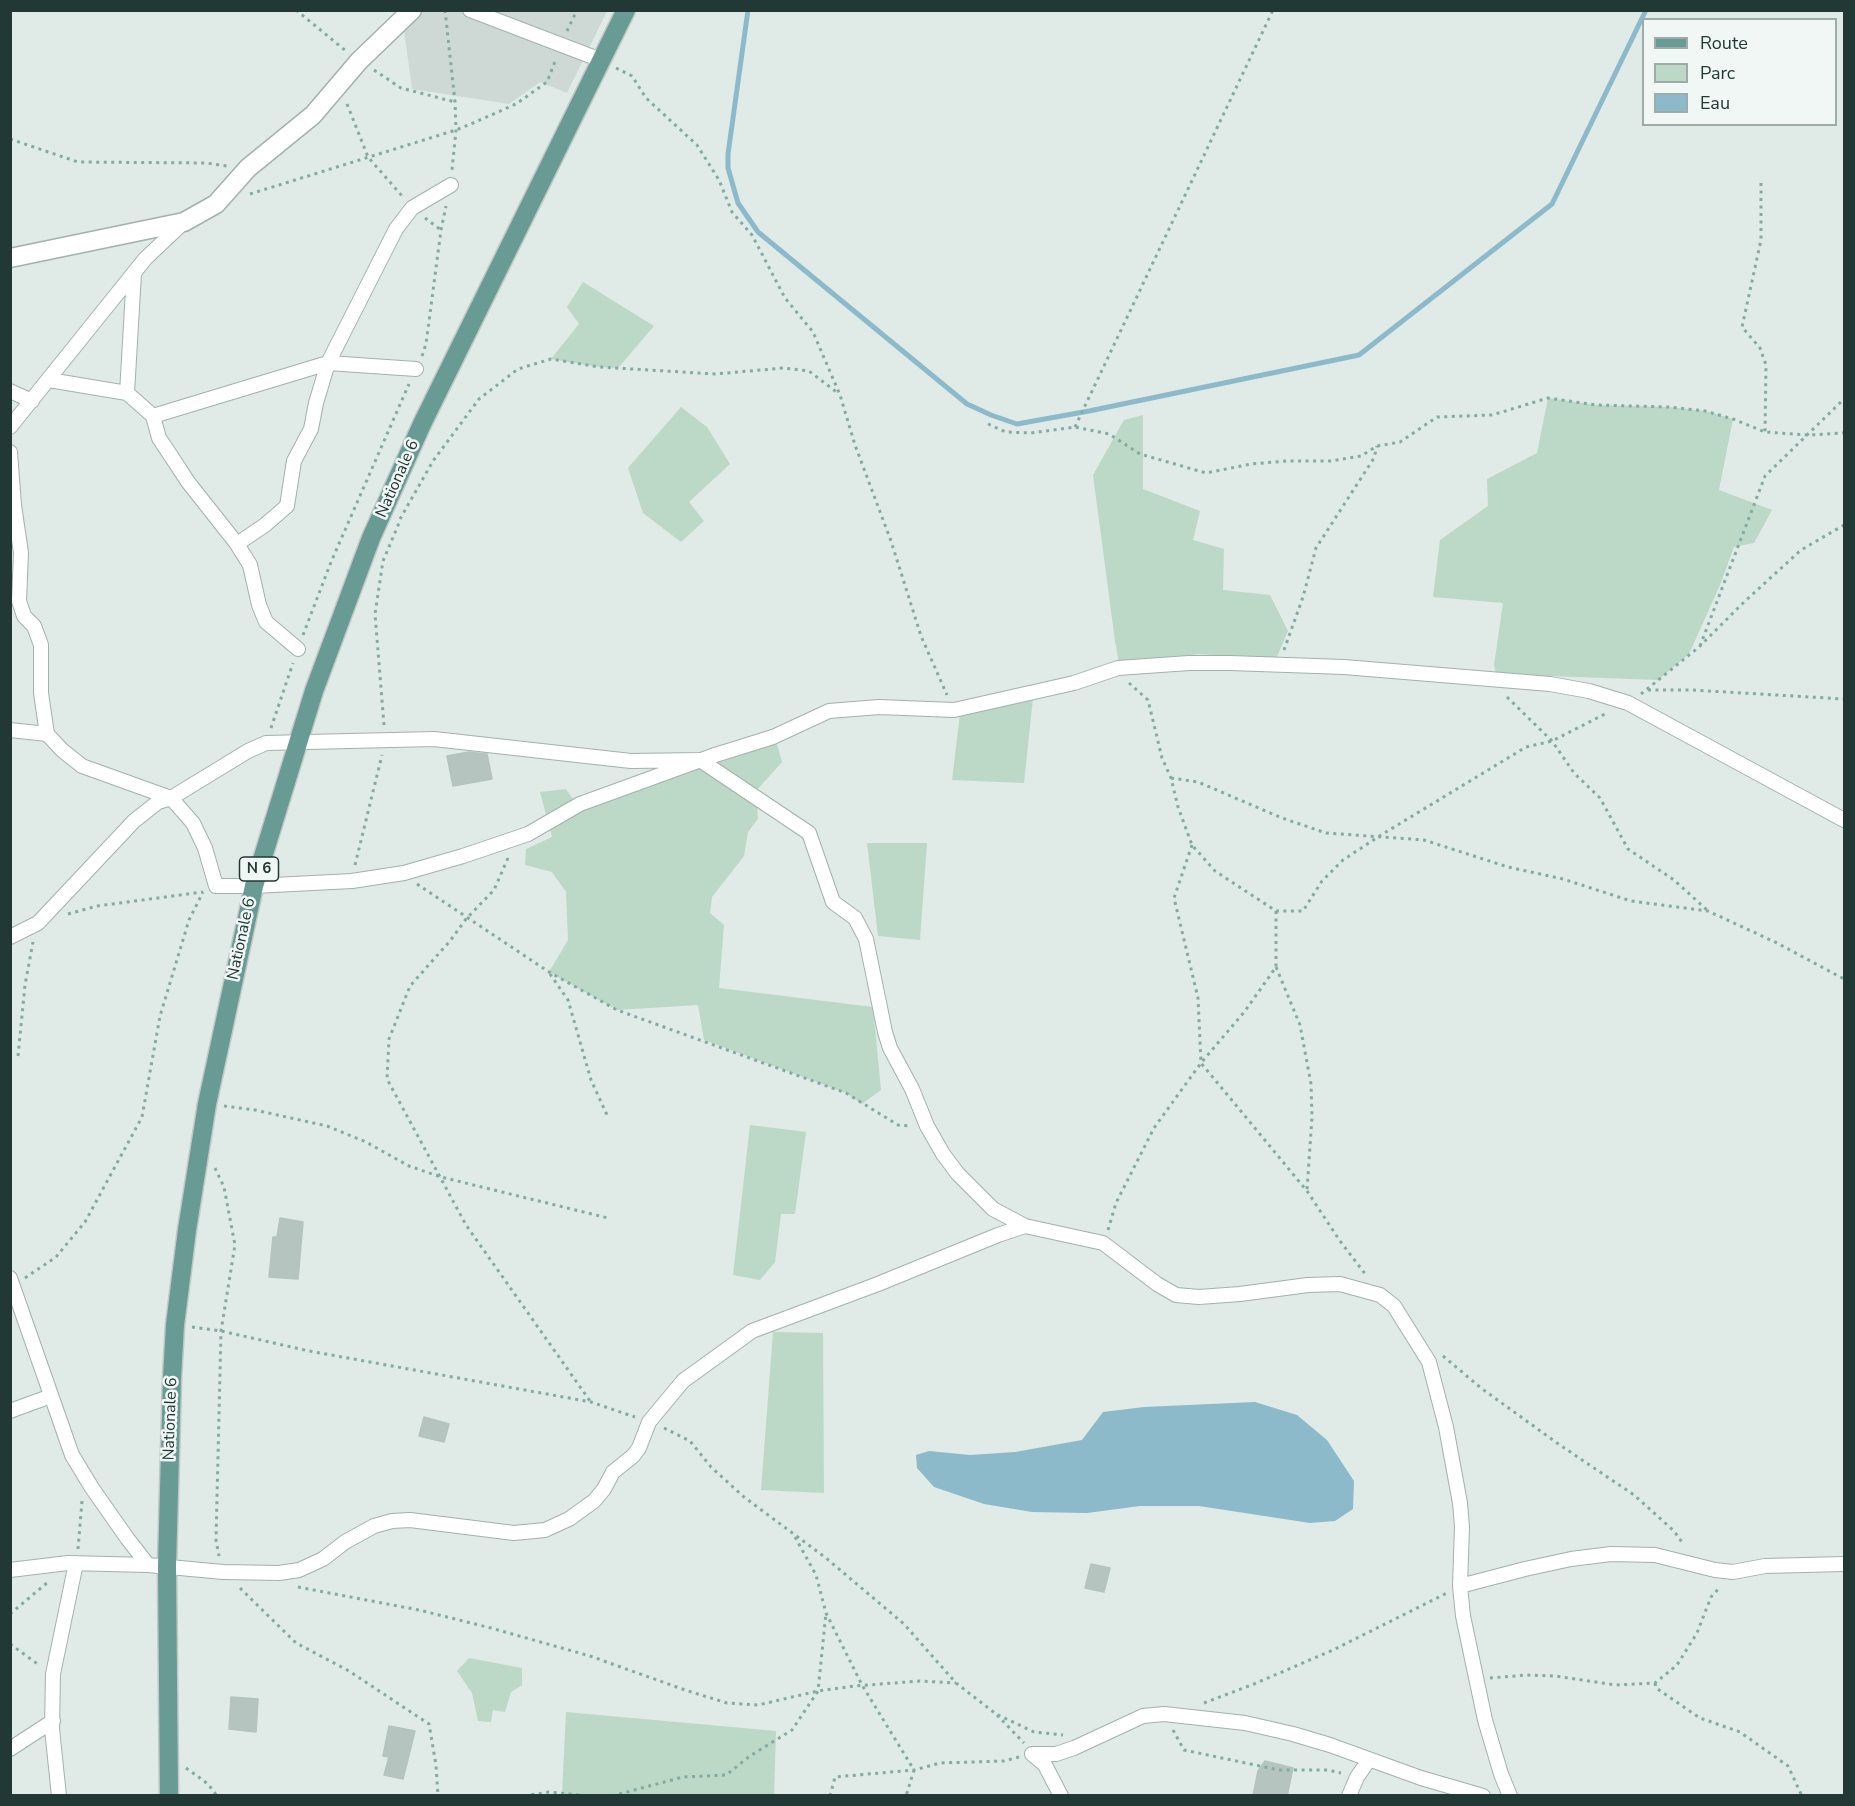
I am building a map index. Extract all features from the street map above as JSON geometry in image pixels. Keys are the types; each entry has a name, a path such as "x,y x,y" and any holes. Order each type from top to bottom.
{"main road":[{"name":"Nationale 6","path":"169,1796 167,1566 175,1325 207,1104 245,921 297,743 371,538 422,424 626,10"}],"street":[{"path":"10,427 145,259 184,222 216,204 248,168 304,123 359,61 412,10"},
{"path":"470,10 601,60"},
{"path":"237,544 265,525 287,506 294,461 311,429 327,363 396,229 412,208 451,184"},
{"path":"10,258 184,222"},
{"path":"127,393 134,273"},
{"path":"153,416 327,363 416,369"},
{"path":"49,380 127,393 153,416 159,438 188,482 237,544 249,565 266,622 298,649"},
{"path":"10,391 32,401"},
{"path":"10,452 21,553 19,601 24,616 36,631 41,645 40,693 47,734 82,766 171,798 193,823 206,848 216,886 352,881 404,873 528,834 580,804 700,760 773,737 829,711 879,707 954,710 1074,683 1113,669 1188,663 1278,664 1550,684 1589,691 1628,703 1845,820"},
{"path":"10,730 47,734"},
{"path":"10,937 38,923 134,821 158,802 171,798 248,751 266,743 434,739 631,761 700,760 809,833 833,902 855,918 866,939 890,1048 912,1089 927,1126 943,1154 975,1194 993,1209 1025,1226 1103,1244 1157,1284 1176,1294 1199,1297 1308,1285 1340,1284 1380,1295 1394,1306 1429,1362 1446,1427 1460,1503 1462,1527 1460,1586 1463,1616 1485,1720 1510,1796"},
{"path":"10,1570 76,1563 279,1573 299,1570 323,1559 345,1542 374,1526 392,1521 410,1520 514,1533 544,1530 569,1519 594,1501 613,1472 633,1456 639,1448 649,1422 683,1381 752,1331 1025,1226"},
{"path":"11,1284 68,1446 84,1476 148,1565"},
{"path":"10,1411 51,1396"},
{"path":"1460,1586 1571,1559 1611,1554 1655,1555 1715,1570 1733,1572 1765,1566 1845,1564"},
{"path":"59,1796 52,1721 53,1674 76,1563"},
{"path":"1032,1754 1056,1754 1074,1749 1143,1716 1164,1714 1245,1723 1330,1745 1460,1791 1483,1796"},
{"path":"10,1749 52,1721"},
{"path":"1032,1754 1045,1765 1061,1796"},
{"path":"1349,1796 1369,1760"}],"path":[{"path":"240,197 456,130 516,104 547,82 577,10"},
{"path":"1075,427 1273,10"},
{"path":"601,60 632,76 645,98 697,145 719,180 732,212 752,235 785,298 813,332 840,395 921,636 954,710"},
{"path":"339,85 368,157 412,208 441,230"},
{"path":"10,139 78,162 206,163 248,168"},
{"path":"1761,183 1761,240 1742,327 1760,348 1766,365 1766,432"},
{"path":"352,881 385,740 375,614 383,561 401,518 433,461 479,399 518,369 551,359 599,367 715,374 784,368 809,371 840,395"},
{"path":"988,424 1006,432 1031,433 1075,427 1109,434 1140,454 1206,472 1251,464 1331,460 1361,456 1377,446 1400,442 1437,417 1492,415 1548,398 1596,405 1669,407 1705,411 1766,432 1809,435 1845,433"},
{"path":"1700,647 1765,476 1845,399"},
{"path":"1278,664 1303,597 1316,548 1374,458 1377,446"},
{"path":"371,538 401,518"},
{"path":"1113,669 1148,700 1161,758 1171,778 1178,807 1192,845 1215,871 1276,911 1303,910 1322,881 1343,860"},
{"path":"1488,679 1552,741 1574,773 1600,798 1628,849 1674,880 1708,911 1777,943 1845,979"},
{"path":"1635,690 1692,690 1845,699"},
{"path":"1171,778 1198,782 1282,818 1326,833 1424,840 1508,867 1563,879 1631,901 1708,911"},
{"path":"528,834 507,858 494,890 466,919 450,941 410,986 389,1040 387,1079 466,1225 591,1402"},
{"path":"1192,845 1174,898 1198,998 1201,1063 1307,1191 1380,1295"},
{"path":"404,873 466,919 549,972 617,1010 667,1026 846,1093 898,1125 927,1126"},
{"path":"67,914 97,906 203,892 216,886"},
{"path":"11,1284 56,1257 84,1222 142,1117 160,1016 189,920 203,892"},
{"path":"1276,911 1276,967 1300,1025 1311,1084 1312,1118 1307,1191"},
{"path":"18,1056 25,985 38,923"},
{"path":"1103,1244 1116,1203 1154,1128 1201,1063 1245,1011 1276,967"},
{"path":"549,972 568,1000 591,1080 607,1115"},
{"path":"207,1104 255,1110 327,1126 366,1142 409,1166 441,1177 608,1218"},
{"path":"202,1140 224,1187 235,1245 221,1331 216,1540 223,1572 296,1643 349,1671 429,1724 436,1765 438,1796"},
{"path":"175,1325 221,1331 309,1351 591,1402 649,1422 690,1441 711,1467 744,1497 826,1558 904,1624 956,1683 996,1714 1032,1754 1004,1761 940,1763 914,1770 835,1776 830,1796"},
{"path":"1440,1353 1481,1388 1634,1496 1674,1530 1698,1564"},
{"path":"10,1614 54,1577 76,1563 84,1476"},
{"path":"794,1534 816,1575 826,1613 862,1685 914,1770 906,1796"},
{"path":"1477,1680 1526,1675 1555,1676 1616,1685 1655,1683 1677,1665 1697,1633 1711,1598 1733,1572"},
{"path":"289,1585 419,1610 491,1628 590,1656 728,1703 758,1705 818,1691 862,1685 920,1681 956,1683"},
{"path":"1198,1705 1333,1650 1460,1586"},
{"path":"612,1796 683,1777 726,1775 750,1756 792,1730 818,1691 826,1613"},
{"path":"10,1644 53,1674"},
{"path":"1655,1683 1656,1688 1700,1718 1740,1732 1788,1766 1802,1796"},
{"path":"996,1714 1034,1732 1065,1735"},
{"path":"1164,1714 1184,1750 1279,1770 1328,1770 1358,1777"},
{"path":"168,1754 208,1784 217,1796"},
{"path":"524,1796 549,1792 589,1796"}],"shaded area":[{"path":"414,11 607,11 567,93 540,82 509,104 412,89 403,23"}],"green space":[{"path":"583,282 654,326 618,368 551,359 579,324 567,307"},
{"path":"1548,398 1596,405 1669,407 1705,411 1733,419 1719,490 1772,510 1754,543 1734,547 1720,585 1689,654 1658,680 1496,674 1494,665 1503,603 1433,597 1440,540 1488,506 1487,479 1537,453"},
{"path":"681,407 707,427 730,464 689,502 704,521 681,542 643,513 628,468"},
{"path":"1143,415 1143,489 1200,511 1193,540 1224,549 1223,590 1270,595 1288,631 1276,659 1198,654 1120,668 1093,475 1124,420"},
{"path":"1033,698 1024,783 952,780 960,714"},
{"path":"776,741 782,762 756,791 758,819 748,832 744,856 712,897 710,913 724,925 719,988 873,1007 881,1090 862,1104 846,1093 704,1040 698,1005 617,1010 549,972 568,940 566,892 552,872 525,865 526,849 552,837 540,792 566,789 575,802"},
{"path":"867,843 927,843 920,940 878,936"},
{"path":"750,1125 806,1132 795,1214 781,1214 775,1262 760,1280 733,1275"},
{"path":"773,1332 823,1333 824,1493 761,1490"},
{"path":"469,1658 522,1668 522,1685 511,1692 505,1712 493,1710 491,1722 478,1721 472,1693 457,1671"},
{"path":"566,1712 776,1731 774,1795 562,1795"}],"water":[{"path":"1255,1402 1297,1415 1327,1440 1354,1481 1353,1509 1335,1521 1310,1523 1199,1506 1140,1506 1087,1513 1032,1512 984,1504 934,1487 917,1468 916,1455 929,1451 970,1455 1015,1452 1082,1440 1103,1412 1144,1407"}],"building":[{"path":"469,752 487,754 492,779 453,786 447,756"},
{"path":"280,1218 303,1222 298,1279 269,1277 273,1237 277,1237"},
{"path":"424,1417 449,1424 444,1442 419,1436"},
{"path":"1091,1564 1110,1568 1104,1592 1085,1588"},
{"path":"231,1697 258,1699 256,1732 229,1729"},
{"path":"389,1726 415,1731 403,1779 384,1775 389,1757 383,1756"},
{"path":"1265,1761 1293,1768 1287,1796 1253,1796 1258,1771"}],"waterway":[{"path":"748,10 728,154 728,168 738,203 758,232 967,404 1017,424 1359,355 1552,204 1642,18"},
{"path":"1642,18 1646,10"}]}
